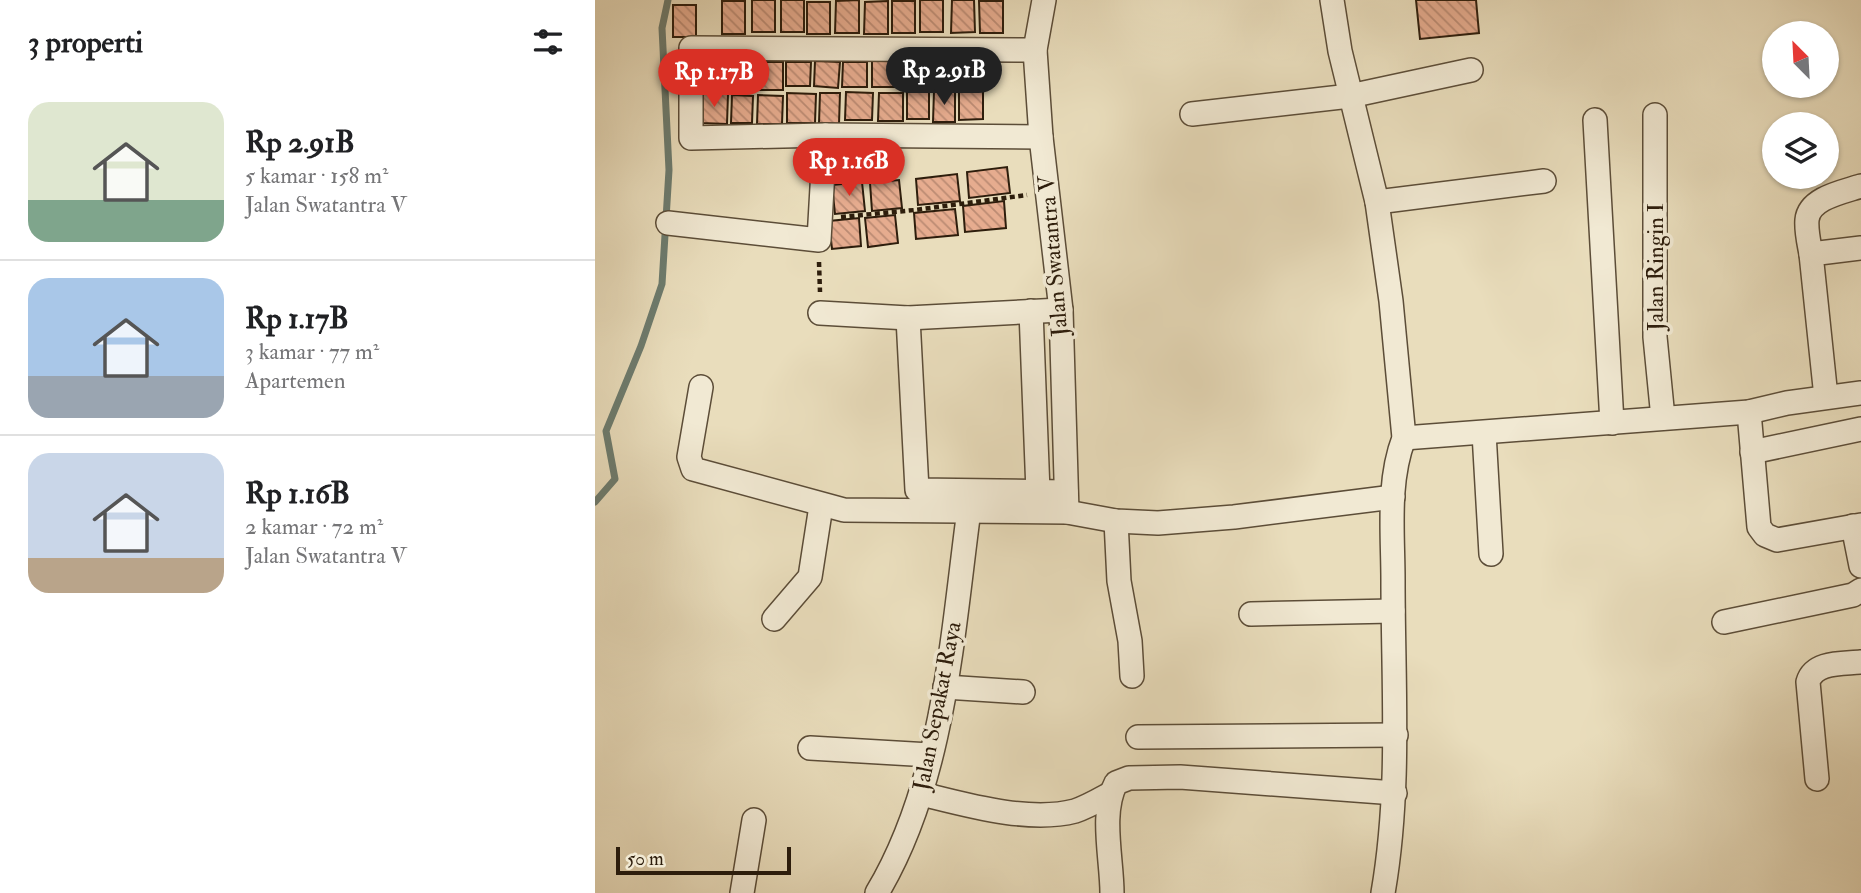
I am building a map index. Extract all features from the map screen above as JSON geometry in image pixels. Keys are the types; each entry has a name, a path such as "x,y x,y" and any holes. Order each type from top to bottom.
{"street":[{"name":"Jalan Swatantra V","path":"1044,0 1035,50 1041,137 1061,310 1067,502"},
{"path":"1332,0 1350,96 1377,202 1391,301 1404,438 1397,457 1394,497 1393,611 1397,735 1395,793 1383,893"},
{"path":"1035,50 691,48 691,138 825,135 1041,137"},
{"path":"1192,114 1350,96 1471,70"},
{"name":"Jalan Ringin I","path":"1655,115 1655,337 1663,418"},
{"path":"1595,120 1612,423"},
{"path":"668,223 819,229 825,135"},
{"path":"1377,202 1544,181"},
{"path":"1825,391 1807,221 1809,211 1824,199 1861,186"},
{"path":"1811,254 1861,248"},
{"path":"820,313 908,318 1061,310"},
{"path":"1031,312 1038,492"},
{"path":"908,318 917,490 1038,492 1116,521 1158,523 1234,517 1394,497"},
{"path":"1404,438 1748,412 1861,380"},
{"path":"701,387 689,457 693,469 843,510 969,510 1067,502"},
{"path":"1825,391 1861,393"},
{"path":"1748,412 1759,527 1765,535 1777,540 1857,526 1861,566"},
{"path":"1752,452 1861,429"},
{"path":"1484,433 1491,554"},
{"path":"774,619 810,577 821,506"},
{"name":"Jalan Sepakat Raya","path":"877,893 892,868 922,794 945,687 969,510"},
{"path":"1116,521 1119,582 1130,641 1132,676"},
{"path":"1724,622 1853,595 1861,590"},
{"path":"1251,614 1393,611"},
{"path":"1818,779 1808,681 1817,668 1861,662"},
{"path":"945,687 1023,692"},
{"path":"1138,737 1397,735"},
{"path":"810,748 930,755"},
{"path":"1112,893 1108,812 1110,794 1116,783 1129,778 1180,777 1395,793"},
{"path":"922,794 992,811 1036,814 1074,811 1110,794"},
{"path":"742,893 754,820"}],"path":[{"path":"820,313 819,229 915,210 1049,192"}],"building":[{"path":"752,0 775,0 775,32 752,32"},
{"path":"781,0 804,0 804,32 781,32"},
{"path":"859,0 859,33 835,33 836,1"},
{"path":"920,0 943,0 943,32 920,32"},
{"path":"952,0 974,0 975,32 951,33"},
{"path":"1416,0 1476,0 1479,33 1420,39"},
{"path":"722,1 745,1 745,34 722,34"},
{"path":"888,1 888,34 864,34 865,2"},
{"path":"892,1 915,1 915,33 892,33"},
{"path":"979,1 1003,1 1003,33 980,33"},
{"path":"807,2 830,2 830,34 807,34"},
{"path":"673,5 696,5 696,37 673,37"},
{"path":"983,59 984,85 956,87 955,61"},
{"path":"700,60 724,60 725,84 700,84"},
{"path":"728,60 751,61 750,84 728,83"},
{"path":"815,61 840,62 838,88 814,86"},
{"path":"872,61 897,61 897,87 872,87"},
{"path":"756,62 783,62 783,90 755,90"},
{"path":"786,62 811,62 810,86 786,86"},
{"path":"843,62 867,62 867,87 842,87"},
{"path":"900,62 924,62 924,87 901,87"},
{"path":"952,62 953,86 928,87 926,63"},
{"path":"983,90 983,119 959,120 959,91"},
{"path":"934,91 955,91 955,122 933,122"},
{"path":"846,92 873,93 872,120 845,120"},
{"path":"907,92 929,92 929,119 907,119"},
{"path":"787,93 816,94 815,123 787,123"},
{"path":"820,93 840,93 839,124 819,123"},
{"path":"879,93 903,93 903,121 878,121"},
{"path":"701,94 728,94 727,124 701,123"},
{"path":"732,95 753,96 752,123 731,123"},
{"path":"758,95 783,96 782,124 757,124"},
{"path":"1007,167 1010,193 969,198 967,172"},
{"path":"957,174 960,201 918,205 916,179"},
{"path":"899,180 902,208 872,211 870,183"},
{"path":"862,182 865,211 835,214 832,185"},
{"path":"1004,201 1006,228 965,232 963,206"},
{"path":"955,209 958,235 916,239 914,213"},
{"path":"895,215 898,243 868,247 865,218"},
{"path":"859,218 861,246 832,249 829,221"}],"waterway":[{"path":"595,502 615,479 606,431 641,346 662,284 669,170 662,28 668,0"}]}
